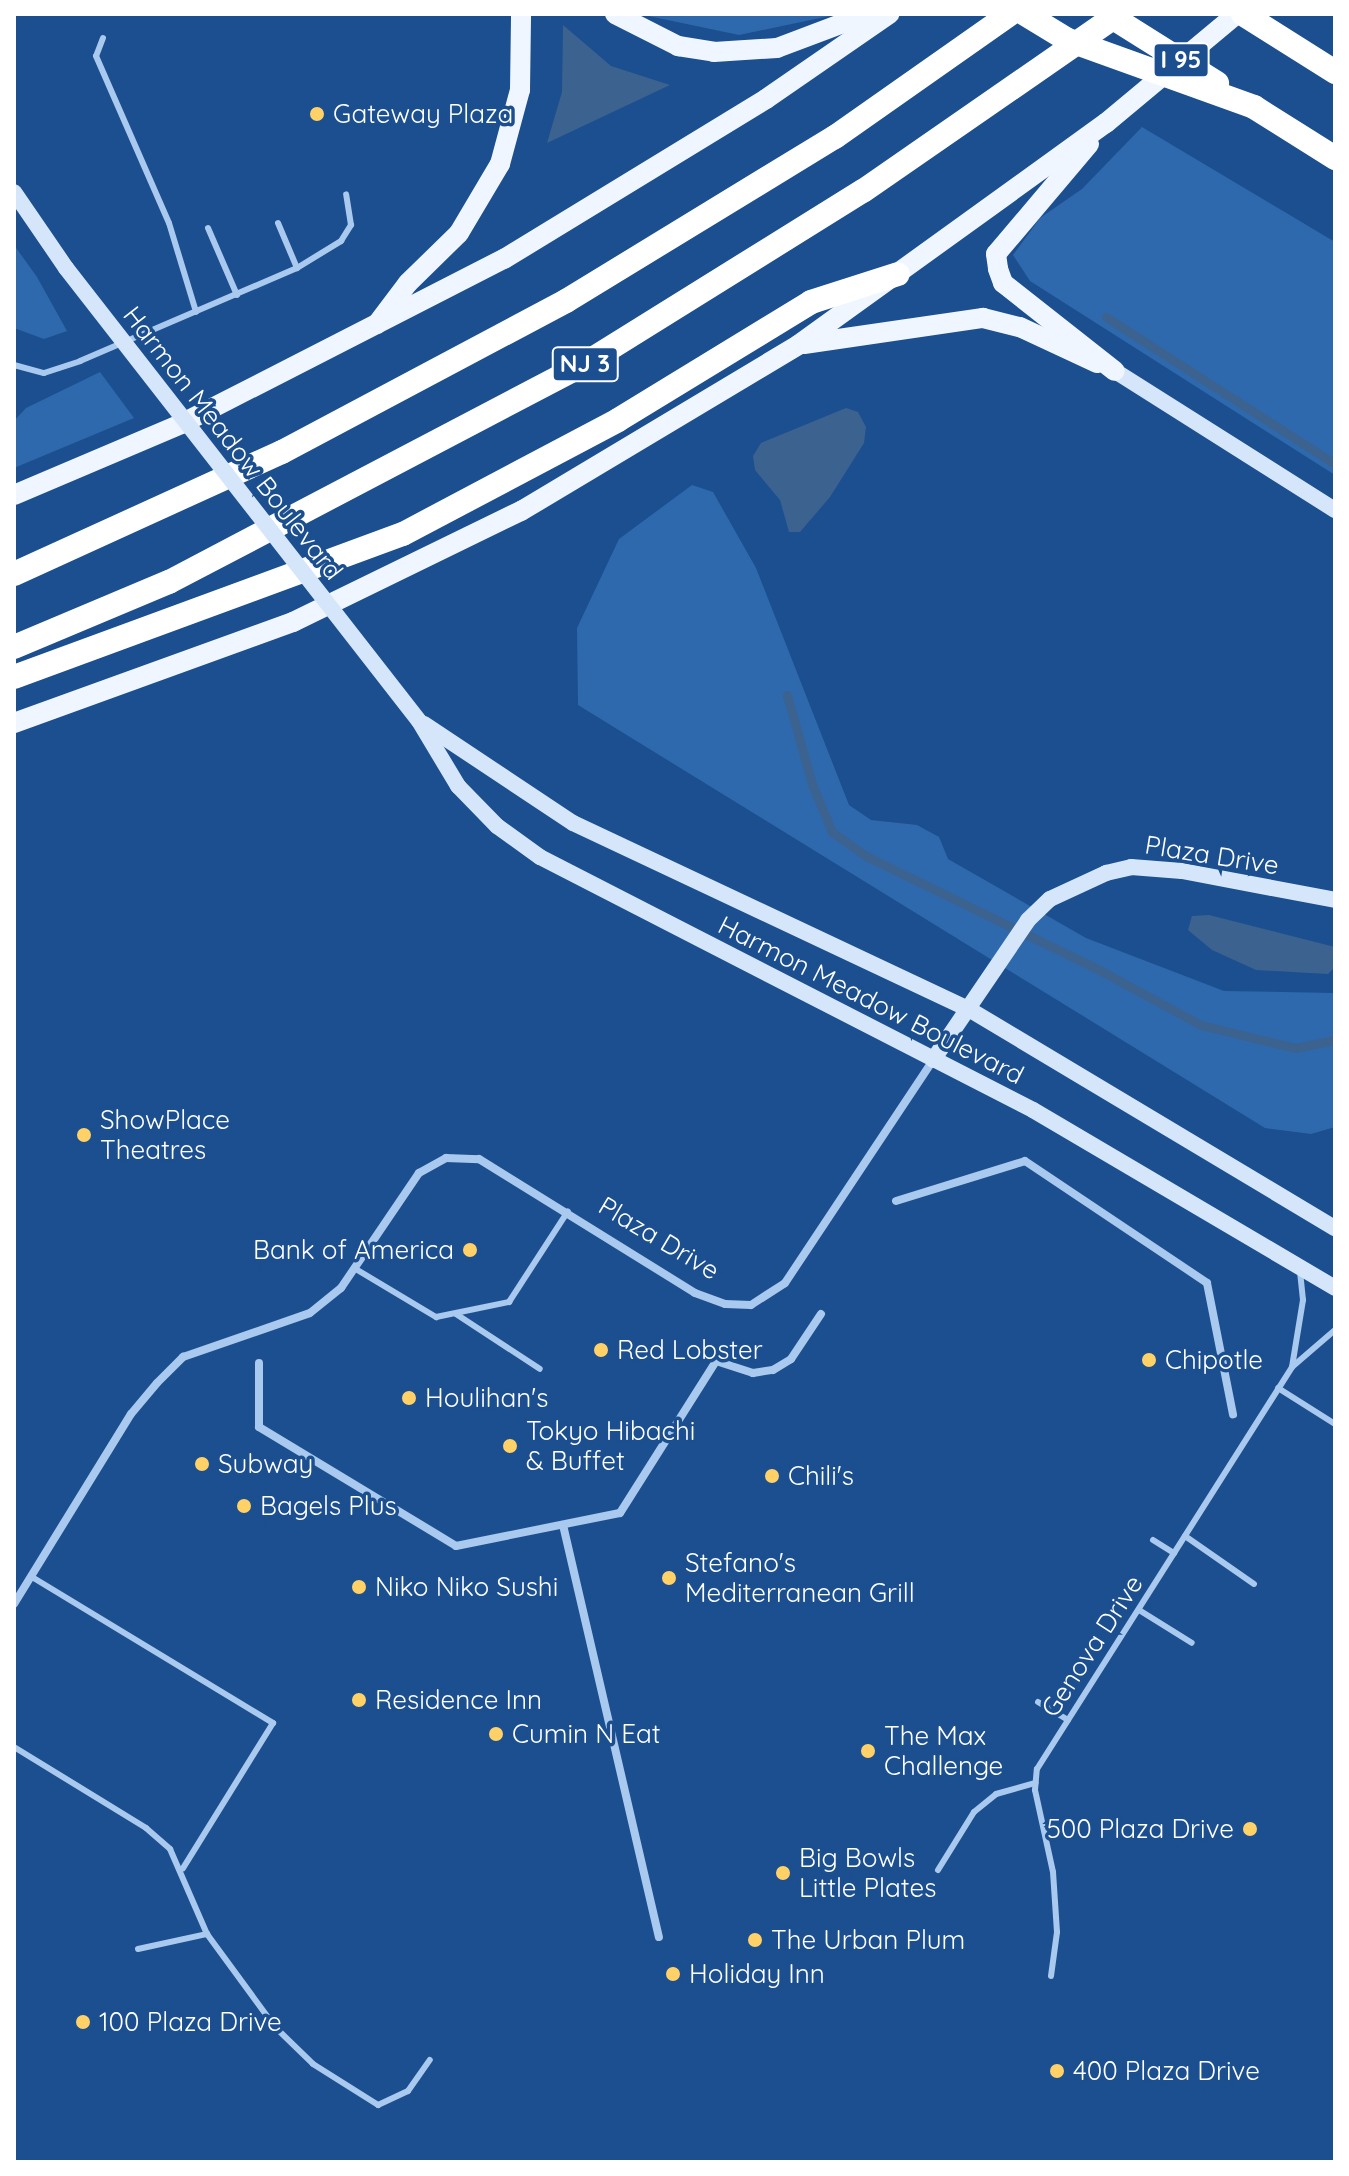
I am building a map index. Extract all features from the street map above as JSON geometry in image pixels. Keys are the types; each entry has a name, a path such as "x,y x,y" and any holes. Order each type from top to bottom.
{"highway":[{"name":"NJ 3","path":"14,574 282,452 566,301 835,137 1010,14"},
{"path":"1025,14 1068,40 1254,107"},
{"name":"I 95","path":"1107,14 1335,158"},
{"name":"NJ 3","path":"14,647 169,582 591,360 863,191 1119,14"},
{"path":"1243,14 1326,66"},
{"path":"14,677 403,534 618,420 811,302 898,274"}],"main road":[{"path":"373,330 408,283 459,233 500,164 520,90 521,14"},
{"path":"615,14 664,40 714,52 777,48 867,14"},
{"path":"14,495 181,424 373,330 649,173 889,14"},
{"path":"14,723 293,622 439,555 798,345 1106,123 1237,14"},
{"path":"1106,123 996,254 1003,283 1115,371"},
{"path":"798,345 983,318 1020,327 1115,371"}],"street":[{"name":"Harmon Meadow Boulevard","path":"14,192 66,268 419,721 458,786 497,826 540,857 933,1060 1170,1187 1335,1288"},
{"path":"1115,371 1335,510"},
{"name":"Harmon Meadow Boulevard","path":"419,721 573,823 967,1008 1335,1228"},
{"name":"Plaza Drive","path":"14,1604 131,1414 183,1357 310,1313 341,1288 419,1173 446,1158 479,1159 568,1211 695,1293 725,1304 751,1305 785,1283 993,970 1028,920 1050,899 1095,877 1131,867 1182,871 1335,900"},
{"path":"896,1201 1025,1161 1207,1283 1233,1414"},
{"path":"259,1363 259,1427 456,1546 620,1513 716,1361 753,1373 773,1370 791,1359 821,1314"},
{"path":"563,1525 659,1937"}],"lane":[{"path":"103,38 96,56 169,223 196,312"},
{"path":"14,365 44,373 297,268 341,241 351,225 346,194"},
{"path":"278,223 297,268"},
{"path":"208,228 237,295"},
{"path":"354,1268 436,1317 509,1302 568,1211"},
{"name":"Genova Drive","path":"1292,1367 1303,1300 1299,1265"},
{"path":"455,1313 540,1369"},
{"name":"Genova Drive","path":"1035,1783 1037,1769 1278,1388 1292,1367 1335,1330"},
{"path":"1278,1388 1335,1424"},
{"path":"1185,1536 1254,1584"},
{"path":"1153,1540 1174,1553"},
{"path":"32,1577 273,1723 183,1868"},
{"path":"1139,1610 1192,1643"},
{"path":"1038,1702 1068,1720"},
{"path":"14,1747 146,1828 183,1868 207,1934 275,2027 313,2064 378,2105 408,2091 430,2060"},
{"path":"938,1870 974,1812 996,1794 1035,1783 1053,1872 1057,1932 1051,1976"},
{"path":"138,1949 207,1934"}],"shaded area":[{"path":"639,14 839,14 739,35"},
{"path":"563,25 611,66 670,85 547,143 562,92"},
{"path":"1142,127 1335,242 1335,475 1030,281 1013,255 1040,218 1082,189"},
{"path":"14,245 37,277 67,331 44,339 14,328"},
{"path":"100,372 134,418 14,468 14,421 26,408"},
{"path":"846,408 858,412 866,427 864,443 830,497 800,532 789,532 780,500 755,470 753,456 761,443"},
{"path":"692,485 713,492 756,568 849,805 871,820 917,825 939,837 948,859 1086,938 1224,991 1335,993 1335,1127 1311,1134 1265,1128 578,705 577,628 619,539"},
{"path":"1209,915 1335,947 1335,967 1328,974 1256,970 1212,950 1188,930 1192,916"}],"waterway":[{"path":"1106,317 1335,464"},
{"path":"787,695 812,784 832,832 866,856 1094,967 1201,1025 1295,1048 1335,1040"}],"place":[{"name":"Gateway Plaza","path":"317,114"},
{"name":"ShowPlace Theatres","path":"84,1135"},
{"name":"Bank of America","path":"470,1250"},
{"name":"Red Lobster","path":"601,1350"},
{"name":"Chipotle","path":"1149,1360"},
{"name":"Houlihan's","path":"409,1398"},
{"name":"Tokyo Hibachi & Buffet","path":"510,1446"},
{"name":"Subway","path":"202,1464"},
{"name":"Chili's","path":"772,1476"},
{"name":"Bagels Plus","path":"244,1506"},
{"name":"Stefano's Mediterranean Grill","path":"669,1578"},
{"name":"Niko Niko Sushi","path":"359,1587"},
{"name":"Residence Inn","path":"359,1700"},
{"name":"Cumin N Eat","path":"496,1734"},
{"name":"The Max Challenge","path":"868,1751"},
{"name":"500 Plaza Drive","path":"1250,1829"},
{"name":"Big Bowls Little Plates","path":"783,1873"},
{"name":"The Urban Plum","path":"755,1940"},
{"name":"Holiday Inn","path":"673,1974"},
{"name":"100 Plaza Drive","path":"83,2022"},
{"name":"400 Plaza Drive","path":"1057,2071"}]}
